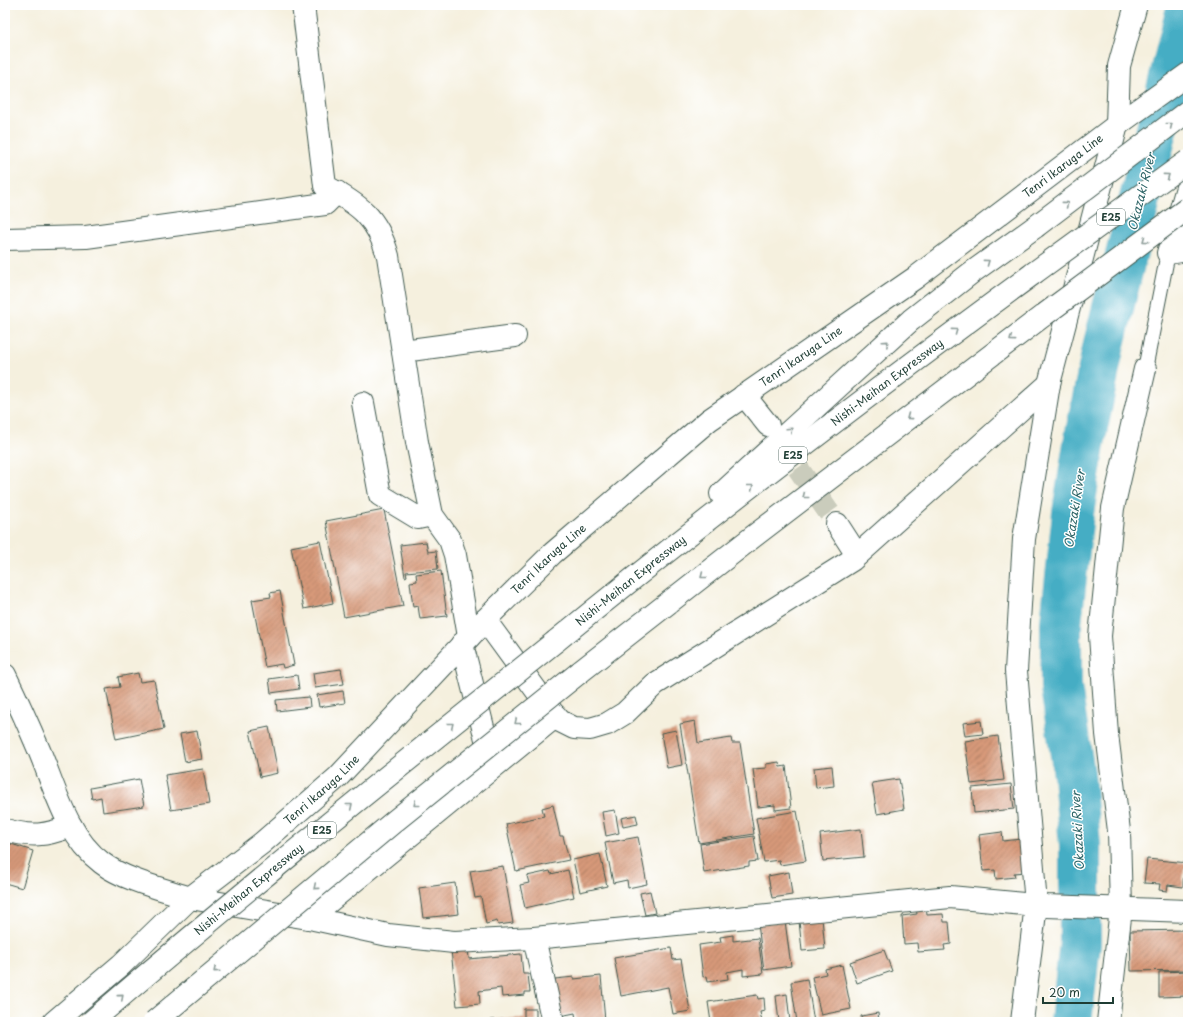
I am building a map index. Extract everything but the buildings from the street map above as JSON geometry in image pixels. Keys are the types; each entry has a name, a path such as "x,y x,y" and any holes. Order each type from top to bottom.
{"main road":[{"path":"303,5 325,186 359,206 373,220 383,238 388,256 417,442 432,515 450,540 455,556 466,641 493,768"},
{"path":"1022,1022 1041,905 1016,671 1024,539 1049,384 1116,125 1119,66 1136,5"},
{"name":"Tenri Ikaruga Line","path":"54,1022 121,965 190,898 262,843 338,777 485,620 553,552 709,420 744,394 914,278 1116,125 1188,74"},
{"path":"618,590 856,369 911,320 971,273 1035,227 1188,111"},
{"name":"Nishi-Meihan Expressway","path":"91,1022 154,968 354,804 618,590 912,362 1188,161"},
{"path":"1178,252 1188,184"},
{"path":"5,239 86,237 325,204 337,192"},
{"path":"154,1022 396,820 580,672 841,468 1188,208"},
{"path":"403,351 515,336"},
{"path":"1108,1022 1121,909 1119,831 1107,734 1100,636 1113,508 1145,369"},
{"path":"485,620 560,721 574,728 590,729 607,724 625,713 655,684 852,560 1049,384"},
{"path":"744,394 768,425"},
{"path":"363,402 380,494 418,518 432,515"},
{"path":"837,524 857,555"},
{"path":"5,675 27,720 71,826 86,847 102,864 125,876 190,898 309,918 388,935 454,942 534,938 950,897 1041,905 1188,912"},
{"path":"309,918 556,716"},
{"path":"5,830 38,836 71,826"},
{"path":"534,938 553,1022"}],"lane":[{"path":"1145,369 1178,252"}],"waterway":[{"name":"Okazaki River","path":"1071,1022 1080,943 1080,846 1074,775 1061,687 1061,623 1073,513 1085,438 1104,344 1188,5"}],"tunnel":[{"path":"779,441 837,524"}]}
